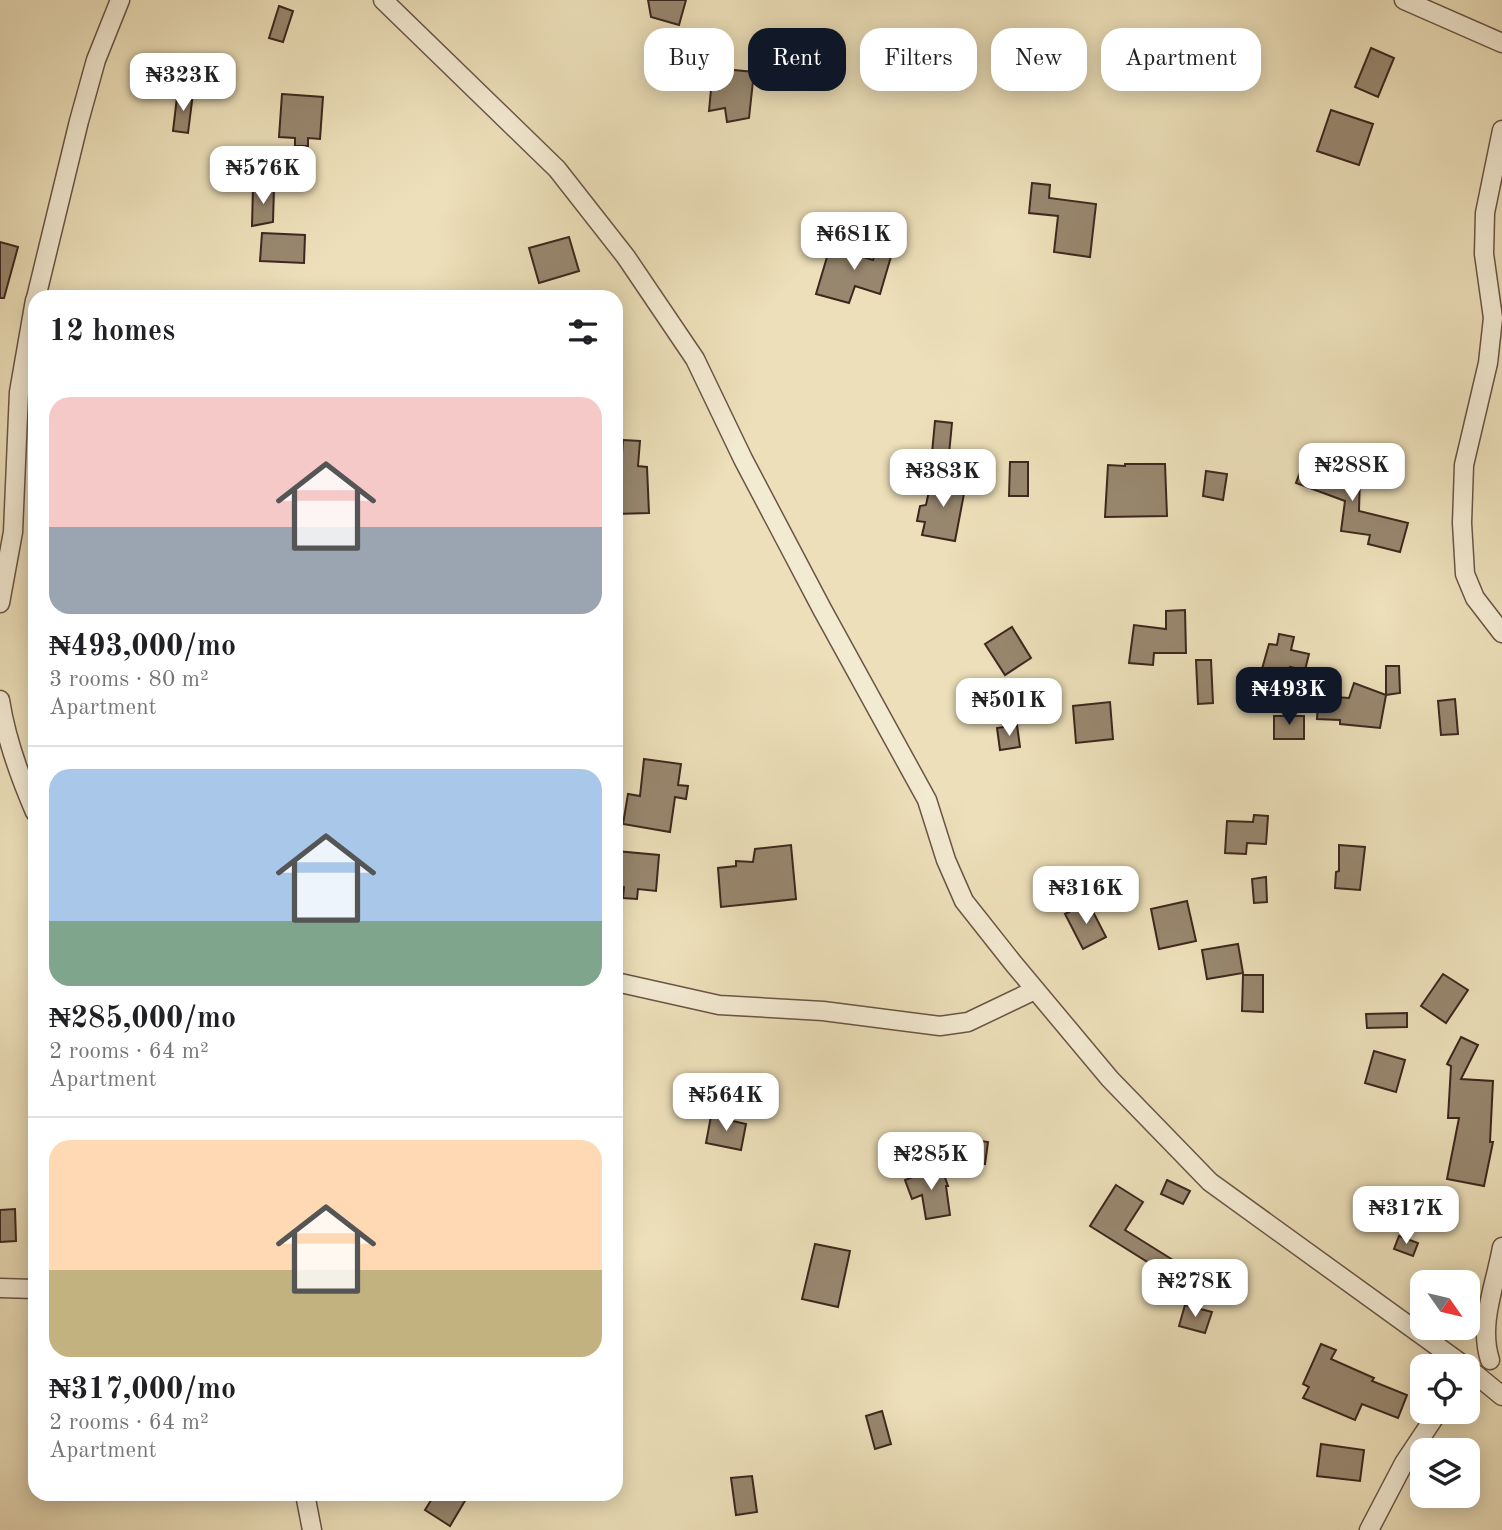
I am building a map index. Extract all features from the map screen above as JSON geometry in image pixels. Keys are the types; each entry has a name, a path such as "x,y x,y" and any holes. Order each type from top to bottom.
{"street":[{"path":"37,290 96,60 120,0"},
{"path":"383,0 557,169 625,257 695,359 822,609 926,800 946,860 964,901 1110,1079 1210,1182 1446,1354"},
{"path":"1404,0 1502,43"},
{"path":"1502,130 1485,212 1485,254 1493,318 1488,363 1465,466 1462,523 1465,574 1475,598 1502,633"},
{"path":"0,603 13,532 19,392 28,340"},
{"path":"0,700 4,727 28,796"},
{"path":"623,984 719,1005 834,1013 940,1026 968,1022 1035,990"},
{"path":"1480,1365 1496,1357 1486,1347 1486,1328 1502,1247"},
{"path":"0,1288 28,1289"},
{"path":"1480,1379 1502,1396"},
{"path":"1369,1530 1404,1463 1430,1424"},
{"path":"306,1501 312,1530"}],"building":[{"path":"648,0 686,0 679,25 651,17"},
{"path":"279,6 293,11 283,42 269,38"},
{"path":"1371,48 1394,58 1378,97 1355,87"},
{"path":"734,70 748,71 748,91 752,91 749,118 727,122 725,108 709,111 711,91 734,91"},
{"path":"193,93 188,133 173,131 177,97"},
{"path":"282,94 323,97 320,139 308,138 308,146 295,146 295,138 279,137"},
{"path":"1331,110 1373,124 1359,165 1317,151"},
{"path":"1032,183 1050,185 1049,198 1096,204 1090,257 1054,252 1058,216 1029,213"},
{"path":"253,187 274,187 273,222 252,226"},
{"path":"262,233 305,235 304,263 260,261"},
{"path":"569,237 579,271 539,283 529,248"},
{"path":"880,238 895,243 880,294 855,286 849,303 816,294 830,247 873,260"},
{"path":"0,242 18,247 4,298 0,298"},
{"path":"935,421 952,423 949,454 932,453"},
{"path":"623,440 640,441 638,466 647,467 649,513 623,514"},
{"path":"1306,456 1360,474 1359,511 1408,523 1400,552 1368,544 1370,535 1341,531 1345,501 1296,483"},
{"path":"1010,462 1028,462 1028,496 1009,496"},
{"path":"1165,464 1167,516 1105,517 1108,465"},
{"path":"1206,471 1227,474 1223,500 1203,496"},
{"path":"932,477 966,483 955,541 922,535 925,522 917,521 920,506 926,505"},
{"path":"1185,610 1186,653 1154,653 1153,665 1129,663 1134,625 1166,629 1166,611"},
{"path":"1012,627 1031,658 1005,675 985,644"},
{"path":"1279,634 1294,637 1291,650 1309,654 1305,670 1290,667 1288,675 1262,669 1269,644 1277,645"},
{"path":"1196,660 1211,660 1213,703 1198,704"},
{"path":"1386,666 1399,666 1400,693 1386,695"},
{"path":"1354,683 1386,695 1380,728 1340,724 1340,720 1317,719 1318,702 1336,702 1336,697 1349,698"},
{"path":"1455,699 1458,734 1441,735 1438,701"},
{"path":"1110,702 1113,739 1076,743 1073,706"},
{"path":"1274,716 1304,716 1304,739 1274,739"},
{"path":"1017,725 1020,747 1000,750 997,728"},
{"path":"644,759 681,764 678,785 688,786 686,799 675,797 670,832 623,824 628,794 640,796"},
{"path":"1254,815 1268,816 1266,844 1247,843 1246,854 1225,853 1227,821 1253,822"},
{"path":"791,845 796,899 721,907 718,868 736,866 736,861 753,862 755,849"},
{"path":"1339,845 1365,847 1360,890 1335,888 1336,872 1339,871"},
{"path":"623,852 659,855 656,891 638,889 637,899 623,898"},
{"path":"1266,877 1267,902 1254,903 1252,879"},
{"path":"1187,901 1196,941 1159,949 1151,909"},
{"path":"1088,902 1106,937 1083,949 1065,914"},
{"path":"1238,944 1243,973 1207,979 1202,950"},
{"path":"1443,974 1468,990 1446,1023 1421,1006"},
{"path":"1243,975 1263,975 1263,1012 1242,1011"},
{"path":"1407,1013 1407,1027 1367,1028 1366,1014"},
{"path":"1461,1037 1478,1045 1461,1079 1493,1081 1490,1142 1493,1142 1484,1186 1447,1179 1459,1118 1448,1118 1451,1066 1447,1064"},
{"path":"1374,1051 1405,1060 1396,1092 1365,1083"},
{"path":"711,1116 746,1124 741,1150 706,1143"},
{"path":"962,1138 988,1142 985,1164 959,1160"},
{"path":"941,1166 948,1186 950,1215 926,1219 922,1195 912,1199 905,1180"},
{"path":"1167,1180 1190,1191 1183,1204 1161,1194"},
{"path":"1116,1185 1143,1202 1125,1230 1173,1260 1165,1273 1090,1226"},
{"path":"15,1209 16,1241 0,1242 0,1210"},
{"path":"1399,1236 1418,1243 1413,1256 1394,1249"},
{"path":"815,1244 850,1251 838,1307 802,1299"},
{"path":"1185,1305 1212,1312 1205,1333 1179,1326"},
{"path":"1321,1344 1336,1350 1331,1359 1374,1378 1372,1381 1407,1395 1398,1418 1362,1404 1355,1420 1303,1398 1309,1387 1303,1384"},
{"path":"882,1411 891,1444 875,1449 866,1416"},
{"path":"1321,1444 1364,1450 1360,1481 1317,1476"},
{"path":"752,1476 757,1512 736,1515 731,1478"},
{"path":"431,1501 465,1501 450,1526 425,1510"}]}
